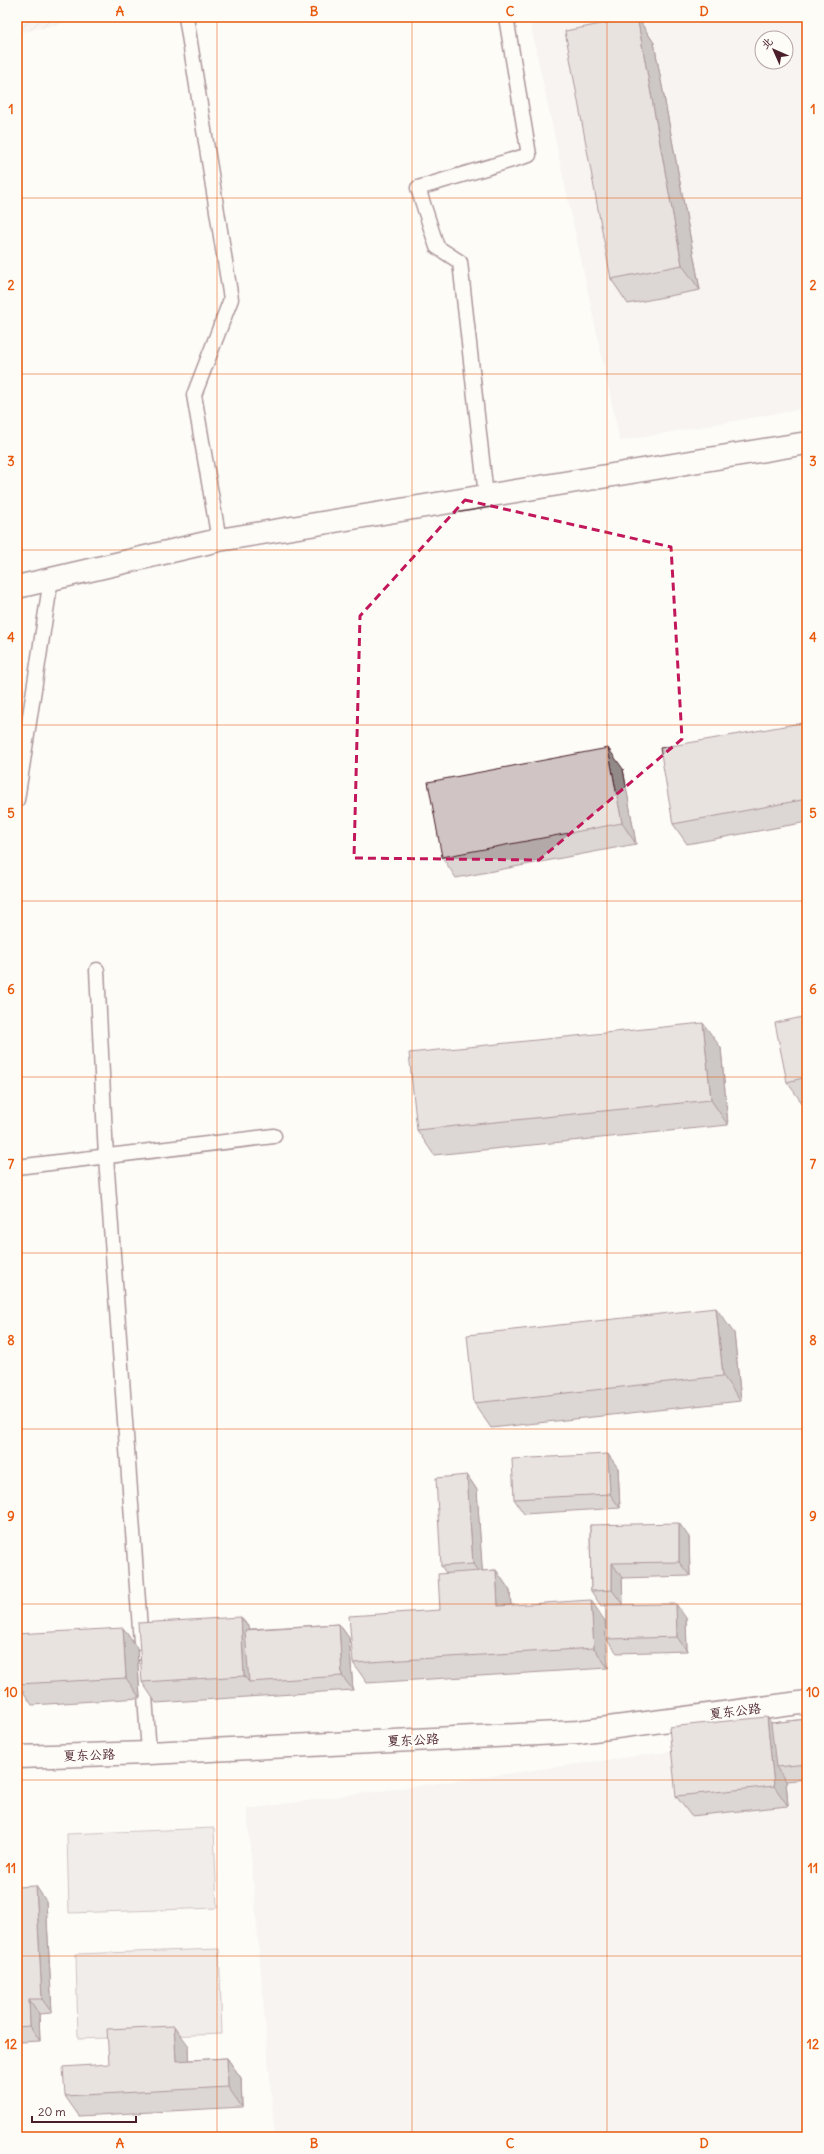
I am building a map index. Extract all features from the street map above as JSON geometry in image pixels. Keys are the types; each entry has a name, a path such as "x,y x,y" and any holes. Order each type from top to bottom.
{"street":[{"path":"17,587 219,540 807,443"},
{"name":"夏东公路","path":"17,1757 149,1753 578,1732 807,1702"}],"lane":[{"path":"186,17 231,300 194,395 219,540"},
{"path":"486,496 460,262 437,247 418,188 529,155 506,17"},
{"path":"17,800 51,579"},
{"path":"96,970 106,1157 149,1753"},
{"path":"17,1167 274,1136"}],"highlighted area":[{"path":"465,500 671,547 682,739 539,860 354,858 360,616"}],"shaded area":[{"path":"17,17 94,17 17,33"},
{"path":"529,17 807,17 807,408 620,441"},
{"path":"807,1733 807,2137 275,2137 247,1809"},
{"path":"214,1828 217,1908 69,1913 67,1834"},
{"path":"219,1949 222,2034 78,2039 76,1954"}],"building":[{"path":"637,17 682,265 611,279 565,31"},
{"path":"807,722 807,799 673,824 660,748"},
{"path":"608,748 622,823 442,857 428,782"},
{"path":"807,1016 807,1077 787,1082 775,1023"},
{"path":"703,1023 711,1100 417,1130 409,1053"},
{"path":"716,1308 723,1376 474,1403 467,1335"},
{"path":"608,1454 610,1494 514,1499 512,1459"},
{"path":"467,1475 473,1564 441,1566 436,1478"},
{"path":"679,1523 679,1562 612,1563 612,1590 591,1591 590,1525"},
{"path":"496,1570 498,1606 591,1600 594,1648 353,1663 349,1616 440,1610 438,1574"},
{"path":"676,1604 677,1637 606,1639 606,1605"},
{"path":"241,1617 244,1676 142,1682 138,1623"},
{"path":"339,1624 342,1676 249,1682 245,1630"},
{"path":"123,1628 126,1678 18,1684 17,1634"},
{"path":"767,1717 774,1786 676,1796 669,1727"},
{"path":"807,1719 807,1764 776,1767 771,1723"},
{"path":"36,1886 42,1999 29,1999 30,2026 17,2027 17,1887"},
{"path":"174,2026 176,2061 227,2058 228,2087 65,2096 63,2067 109,2064 107,2029"}]}
